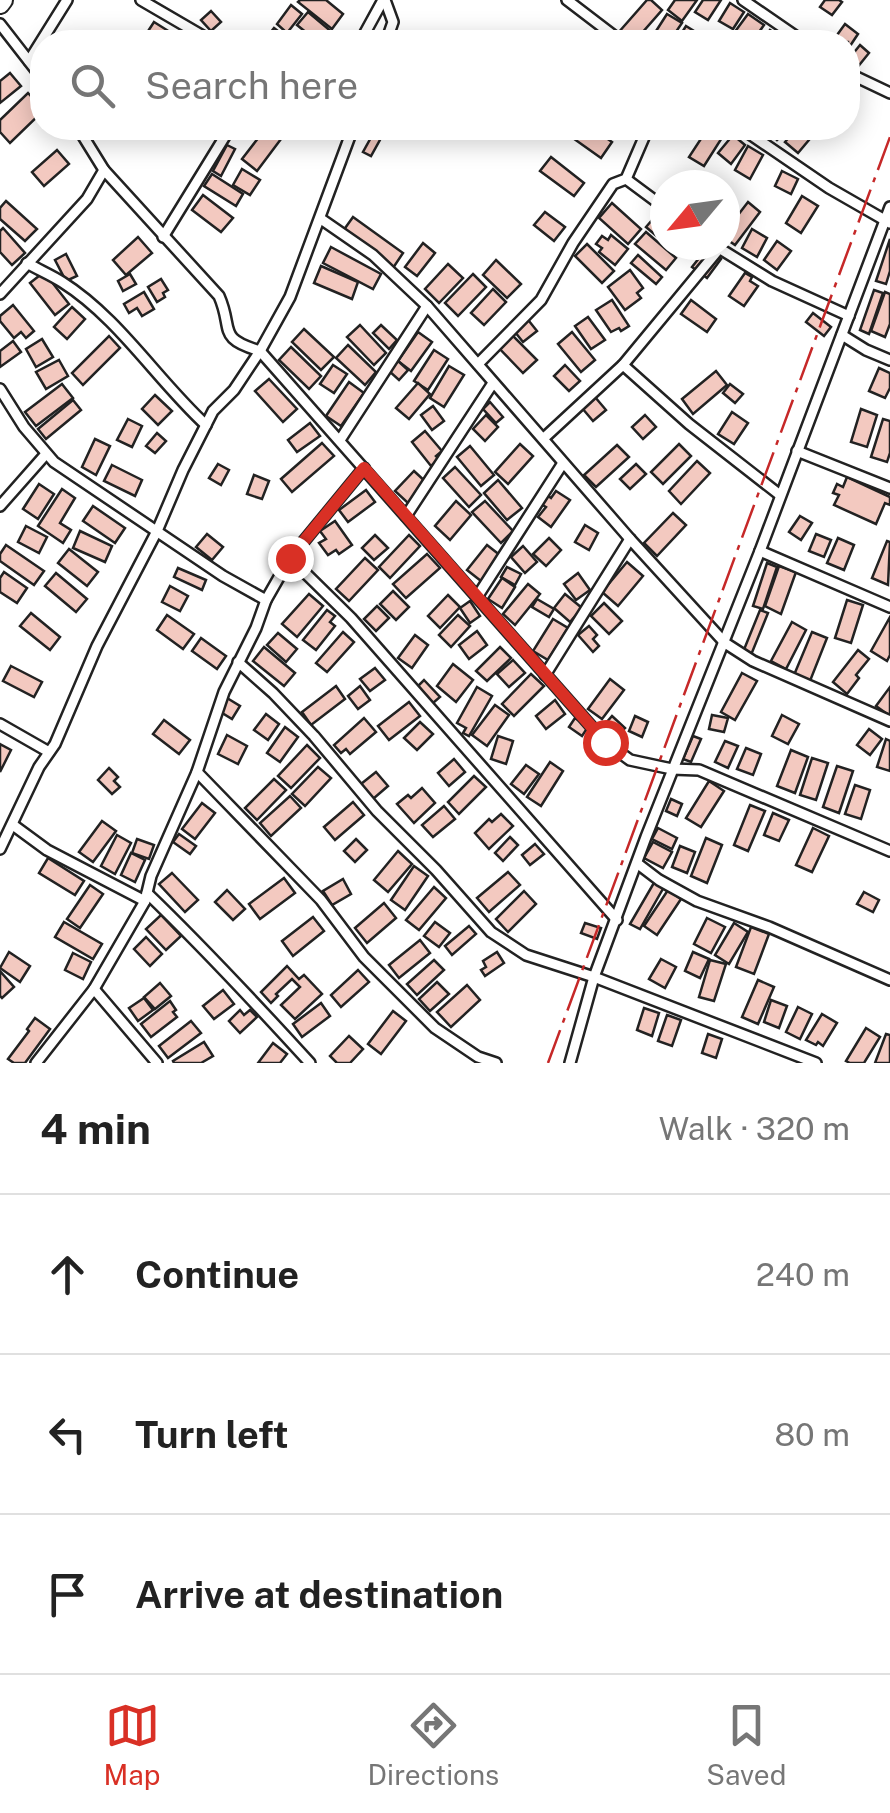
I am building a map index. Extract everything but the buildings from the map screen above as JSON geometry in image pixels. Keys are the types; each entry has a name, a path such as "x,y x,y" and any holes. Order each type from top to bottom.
{"street":[{"path":"48,30 67,0"},
{"path":"141,0 192,30"},
{"path":"367,30 384,0"},
{"path":"384,0 392,22 390,30"},
{"path":"567,0 606,30"},
{"path":"743,0 787,30"},
{"path":"0,24 29,61"},
{"path":"860,79 890,94"},
{"path":"85,140 104,170 219,296 229,336 238,345 260,352 605,742 630,760 672,770 699,770 890,851"},
{"path":"164,236 223,140"},
{"path":"0,849 206,425 260,352 290,297 349,140"},
{"path":"478,364 540,300 613,184 626,179 643,140"},
{"path":"759,140 887,222"},
{"path":"0,294 87,198 104,170"},
{"path":"626,179 650,197"},
{"path":"570,1063 594,977 890,207"},
{"path":"321,218 373,255 427,306 724,644 890,721"},
{"path":"544,438 623,365 707,260"},
{"path":"738,260 772,281 850,316"},
{"path":"27,264 63,282 92,306 206,425"},
{"path":"340,440 427,306"},
{"path":"842,335 890,360"},
{"path":"623,365 689,424 780,495"},
{"path":"406,516 493,383"},
{"path":"0,389 46,454 84,484 222,576 266,600"},
{"path":"798,450 890,488"},
{"path":"0,506 46,454"},
{"path":"477,597 563,463"},
{"path":"36,1063 94,988 146,897 151,876 197,772 224,692 266,600 290,558 364,468"},
{"path":"545,675 630,539"},
{"path":"760,552 890,607"},
{"path":"290,558 351,618 618,920"},
{"path":"238,662 314,736 378,811 492,932 526,955 594,977 816,1063"},
{"path":"0,724 48,752"},
{"path":"197,772 320,900 364,958 435,1028 478,1057 496,1063"},
{"path":"13,824 47,850 146,897 196,940 310,1063"},
{"path":"638,864 696,901 769,927 890,980"},
{"path":"94,988 157,1063"}],"power":[{"path":"548,1063 890,137"}],"route":[{"path":"290,558 364,468 605,742"}]}
